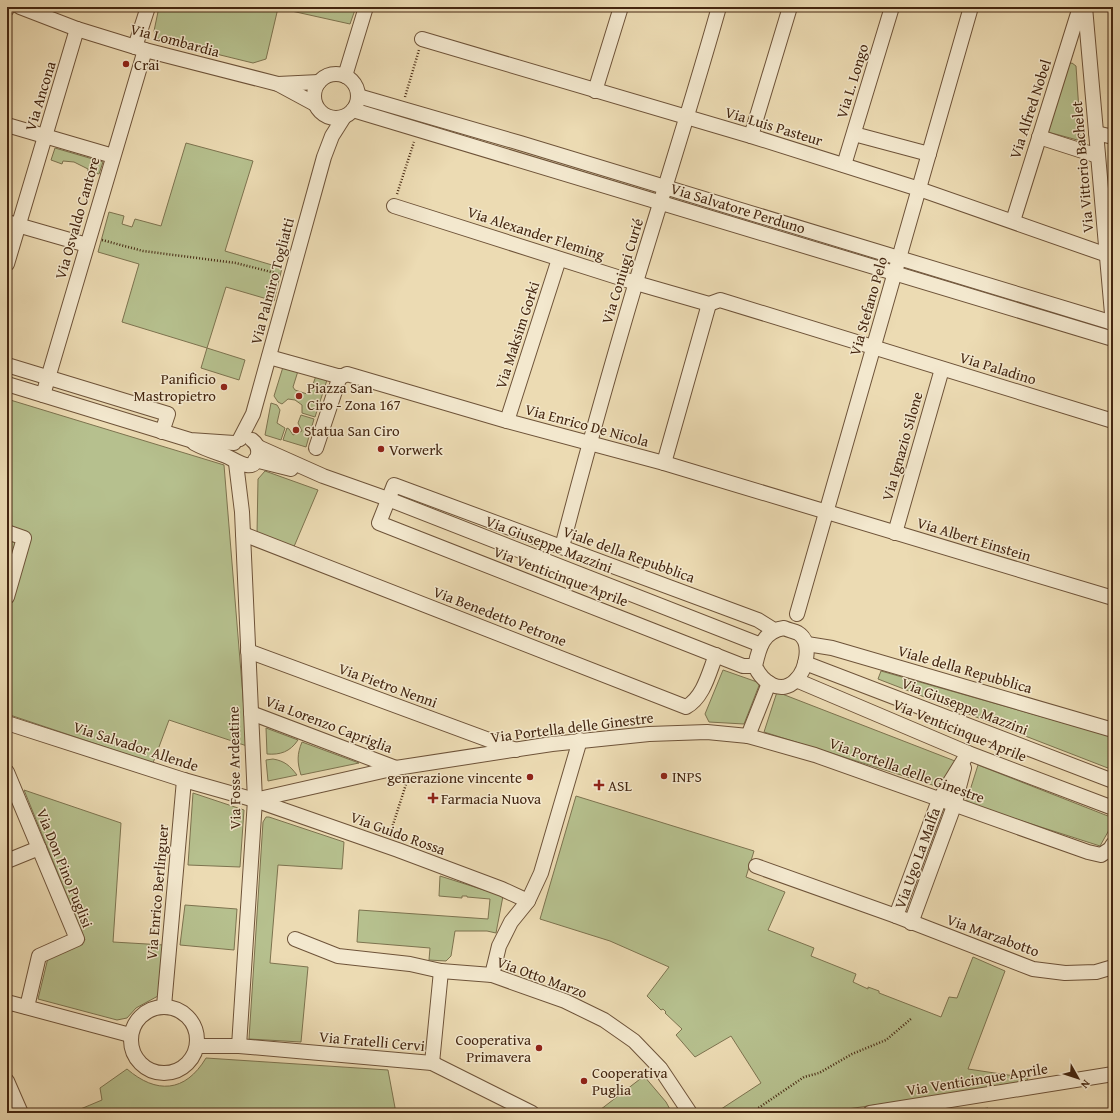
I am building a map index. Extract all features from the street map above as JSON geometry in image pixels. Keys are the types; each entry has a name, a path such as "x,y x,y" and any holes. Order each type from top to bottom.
{"street":[{"name":"Via Lombardia","path":"20,7 77,29 140,49 278,84 319,82"},
{"name":"Via Osvaldo Cantore","path":"43,395 113,156 140,49 148,7"},
{"path":"345,76 366,7"},
{"path":"595,90 621,7"},
{"name":"Via Coniugi Curié","path":"562,547 589,443 660,203 688,118 719,7"},
{"path":"751,136 790,7"},
{"name":"Via L. Longo","path":"844,166 892,7"},
{"name":"Via Stefano Pelo","path":"803,639 797,614 896,273 899,257 971,7"},
{"name":"Via Alfred Nobel","path":"1013,221 1080,7"},
{"name":"Via Vittorio Bachelet","path":"1084,7 1098,156 1110,256 1113,324"},
{"name":"Via Ancona","path":"7,264 13,224 46,136 77,29"},
{"name":"Via Luis Pasteur","path":"422,39 751,136 919,189 1110,256"},
{"path":"340,74 345,76 354,83 358,96 349,114 332,118 318,109 314,93 319,82 328,75 340,74"},
{"name":"Via Lombardia","path":"278,84 318,109"},
{"name":"Via Salvatore Perduno","path":"358,96 899,257 1113,324"},
{"name":"Via Palmiro Togliatti","path":"318,109 324,122 324,157"},
{"name":"Via Salvatore Perduno","path":"349,114 417,130 1113,339"},
{"name":"Via Palmiro Togliatti","path":"245,452 269,357 324,157 333,134 349,114"},
{"path":"7,125 113,156"},
{"path":"1096,133 1113,136"},
{"path":"854,134 929,154"},
{"path":"1039,137 1098,156"},
{"name":"Via Alexander Fleming","path":"394,206 636,283 709,304 720,300 874,348"},
{"path":"13,224 88,241"},
{"name":"Via Maksim Gorki","path":"507,421 559,259"},
{"path":"664,463 709,304"},
{"name":"Via Paladino","path":"874,348 1113,421"},
{"name":"Via Enrico De Nicola","path":"269,357 340,376 347,374 507,421 664,463 826,512"},
{"path":"7,365 168,414 162,432"},
{"name":"Via Ignazio Silone","path":"894,533 942,369"},
{"path":"316,448 340,376"},
{"name":"Via Giuseppe Mazzini","path":"7,384 190,440 207,450 245,452 323,476 762,645"},
{"name":"Via Fosse Ardeatine","path":"239,1046 255,800 242,512 245,452"},
{"name":"Viale della Repubblica","path":"388,500 394,485 779,629"},
{"name":"Via Venticinque Aprile","path":"388,500 379,523 743,666 755,666"},
{"name":"Via Albert Einstein","path":"826,512 1113,598"},
{"path":"7,532 24,538 7,598"},
{"name":"Via Benedetto Petrone","path":"243,534 686,707 694,703 699,696 716,655"},
{"name":"Via Stefano Pelo","path":"779,629 797,614"},
{"path":"779,629 803,639 807,656 796,680 783,687 769,683 759,676 755,666 764,638 779,629"},
{"name":"Viale della Repubblica","path":"803,639 1113,730"},
{"name":"Via Pietro Nenni","path":"248,651 517,750"},
{"name":"Via Giuseppe Mazzini","path":"805,663 1113,781"},
{"name":"Via Venticinque Aprile","path":"796,680 968,754 1113,808"},
{"path":"748,736 769,683"},
{"name":"Via Lorenzo Capriglia","path":"251,713 396,768"},
{"name":"Via Salvador Allende","path":"7,723 184,780 255,800"},
{"name":"Via Portella delle Ginestre","path":"255,800 396,768 580,740 648,734 707,732 748,736 815,755 954,806 1088,852 1102,854 1110,849 1113,844"},
{"path":"492,975 499,946 511,922 528,900 541,874 580,740"},
{"name":"Via Ugo La Malfa","path":"896,916 939,800 968,754"},
{"name":"Via Ugo La Malfa","path":"756,866 896,916 911,923 954,806 968,754"},
{"name":"Via Don Pino Puglisi","path":"7,772 77,939 39,956 27,1007"},
{"name":"Via Enrico Berlinguer","path":"164,1006 184,780"},
{"name":"Via Guido Rossa","path":"255,800 386,846 528,900"},
{"path":"7,861 39,848"},
{"name":"Via Marzabotto","path":"911,923 1033,969 1096,972 1113,968"},
{"name":"Via Otto Marzo","path":"295,940 338,956 410,964 440,971 492,975 565,1001 604,1020 634,1041 660,1068 690,1113"},
{"path":"432,1063 440,971"},
{"path":"7,1002 130,1035"},
{"path":"164,1006 176,1009 186,1015 195,1029 197,1046 190,1060 185,1066 170,1073 154,1072 147,1069 135,1058 132,1051 130,1035 136,1020 156,1007 164,1006"},
{"name":"Via Fratelli Cervi","path":"197,1046 239,1046 432,1063 532,1113"},
{"name":"Via Venticinque Aprile","path":"870,1113 1113,1074"},
{"path":"7,1081 21,1113"}],"path":[{"path":"401,109 422,39"},
{"path":"394,206 417,130"},
{"path":"88,241 106,242 143,251 236,263 291,278"},
{"path":"386,846 411,766"},
{"path":"751,1113 804,1077 819,1073 852,1054 886,1040 912,1018"}],"green space":[{"path":"159,7 356,7 350,24 278,8 266,59 253,63 159,40 154,31"},
{"path":"1072,63 1076,66 1081,141 1048,132 1069,64"},
{"path":"186,143 253,161 225,251 282,268 274,301 226,287 207,348 122,322 139,264 98,252 109,212 124,216 122,224 132,227 135,219 161,226"},
{"path":"55,148 103,162 99,174 88,171 88,169 74,162 63,161 62,164 51,160"},
{"path":"207,348 245,360 239,380 201,368"},
{"path":"283,367 298,371 293,387 295,390 307,394 310,392 316,376 327,380 315,417 302,413 302,405 295,400 288,399 282,404 278,402 274,396"},
{"path":"7,399 224,465 247,746 169,720 153,763 7,714"},
{"path":"271,403 277,405 280,410 277,423 285,428 281,440 265,435"},
{"name":"Piazza San Ciro - Zona 167","path":"301,415 314,419 306,447 283,440 287,428 293,435 302,431 298,423"},
{"path":"265,471 318,490 293,549 257,534 258,479"},
{"path":"723,670 760,683 744,724 709,722 705,714"},
{"path":"881,671 1113,737 1113,770 878,679"},
{"path":"777,692 955,761 939,787 764,732"},
{"path":"266,728 298,740 292,747 284,752 267,754"},
{"path":"302,742 359,763 301,775 298,758"},
{"path":"273,759 287,764 297,775 268,781 266,760"},
{"path":"978,765 1113,818 1113,823 1100,846 966,803"},
{"path":"24,790 121,823 113,942 164,945 158,996 136,1008 127,1018 117,1020 38,999 48,958 85,940"},
{"path":"193,793 244,810 240,867 188,865"},
{"path":"576,796 754,851 746,877 785,892 768,930 814,948 811,956 856,974 853,982 868,989 868,987 879,991 879,993 941,1017 949,997 957,998 973,957 1005,971 968,1069 1028,1078 1026,1083 820,1113 715,1113 761,1083 731,1036 695,1057 676,1035 682,1029 665,1013 666,1012 663,1009 661,1010 647,996 669,967 610,941 540,919"},
{"path":"266,817 344,842 342,869 278,865 270,963 308,967 301,1042 249,1039 263,822"},
{"path":"440,876 503,896 496,933 487,931 455,931 451,956 446,961 429,960 430,948 357,942 359,910 488,919 490,899 467,896 462,896 462,898 439,896"},
{"path":"185,905 237,909 234,950 180,945"},
{"path":"206,1058 388,1070 396,1113 71,1113 102,1100 100,1088 127,1069 149,1083 159,1086 170,1086 189,1078 198,1070"},
{"path":"644,1076 666,1102 672,1113 596,1113"},
{"path":"988,1108 986,1113 953,1113"}],"place":[{"name":"Crai","path":"126,64"},
{"name":"Panificio Mastropietro","path":"224,387"},
{"name":"Piazza San Ciro - Zona 167","path":"299,396"},
{"name":"Statua San Ciro","path":"296,430"},
{"name":"Vorwerk","path":"381,449"},
{"name":"INPS","path":"664,776"},
{"name":"generazione vincente","path":"530,777"},
{"name":"ASL","path":"599,785"},
{"name":"Farmacia Nuova","path":"433,798"},
{"name":"Cooperativa Primavera","path":"539,1048"},
{"name":"Cooperativa Puglia","path":"584,1081"}]}
